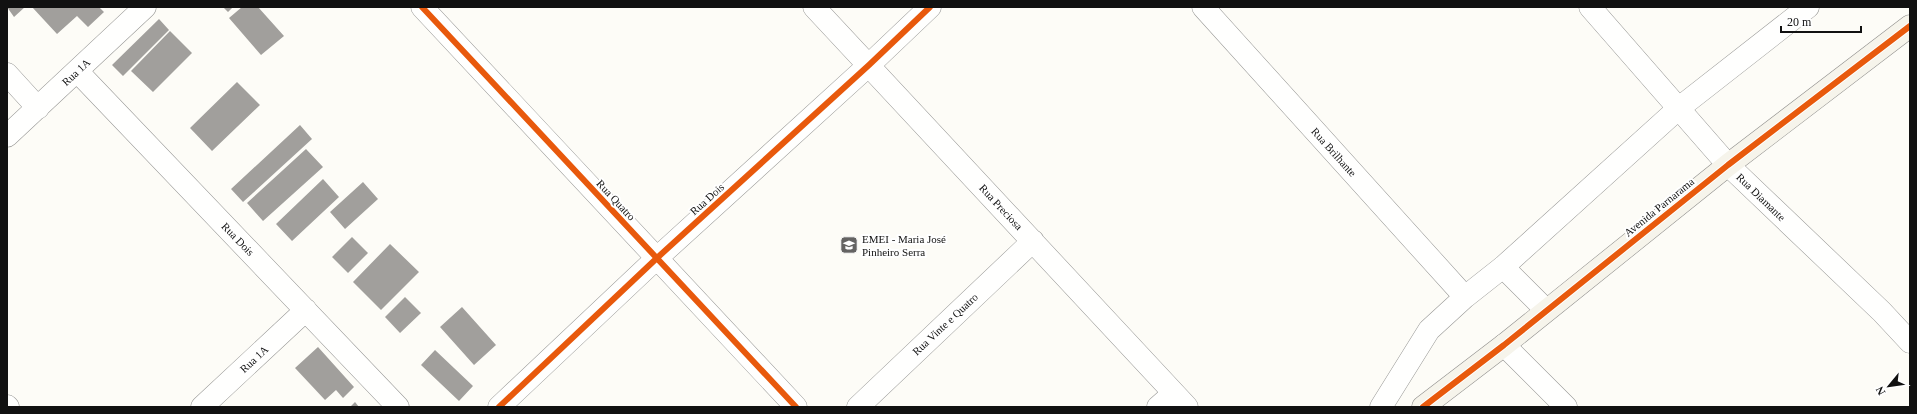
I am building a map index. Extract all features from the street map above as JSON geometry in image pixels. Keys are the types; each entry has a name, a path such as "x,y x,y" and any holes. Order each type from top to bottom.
{"street":[{"name":"Rua 1A","path":"7,136 145,7"},
{"name":"Rua Preciosa","path":"814,7 1033,241 1173,402"},
{"name":"Rua Dois","path":"499,407 657,258 869,65 930,7"},
{"name":"Rua Brilhante","path":"1203,7 1465,297"},
{"name":"Rua Diamante","path":"1590,7 1728,165 1882,312 1910,342"},
{"path":"1381,407 1429,330 1465,297 1503,267 1679,108 1808,7"},
{"name":"Rua Quatro","path":"431,10 657,258 796,407"},
{"name":"Avenida Parnarama","path":"1423,407 1504,345 1728,165 1910,26"},
{"name":"Rua Dois","path":"77,71 398,407"},
{"path":"7,74 38,108"},
{"name":"Rua Vinte e Quatro","path":"858,407 1033,241"},
{"path":"1503,267 1546,310"},
{"name":"Rua 1A","path":"202,407 306,310"},
{"path":"1504,345 1566,407"}],"building":[{"path":"7,7 25,7 14,17"},
{"path":"32,7 99,7 104,12 88,27 77,16 57,34"},
{"path":"223,7 233,7 228,12"},
{"path":"242,7 258,7 284,36 261,55 229,18"},
{"path":"159,19 169,30 123,76 112,65"},
{"path":"170,31 192,53 153,92 131,71"},
{"path":"237,82 260,105 212,151 190,128"},
{"path":"300,125 312,139 243,202 231,189"},
{"path":"306,149 323,167 263,221 247,203"},
{"path":"323,179 339,197 292,241 276,224"},
{"path":"363,182 378,199 345,229 330,212"},
{"path":"352,237 368,253 348,273 332,257"},
{"path":"390,244 419,272 381,310 353,282"},
{"path":"405,297 421,313 400,333 385,317"},
{"path":"462,307 496,345 474,365 440,327"},
{"path":"318,347 354,387 343,398 336,390 325,400 295,368"},
{"path":"435,350 473,386 459,401 421,365"},
{"path":"355,402 359,407 350,407"}],"cycle path":[{"path":"422,7 796,407"},
{"path":"499,407 657,258 869,65 930,7"},
{"path":"1423,407 1504,345 1728,165 1910,26"}],"place":[{"name":"EMEI - Maria José Pinheiro Serra","path":"849,245"}]}
